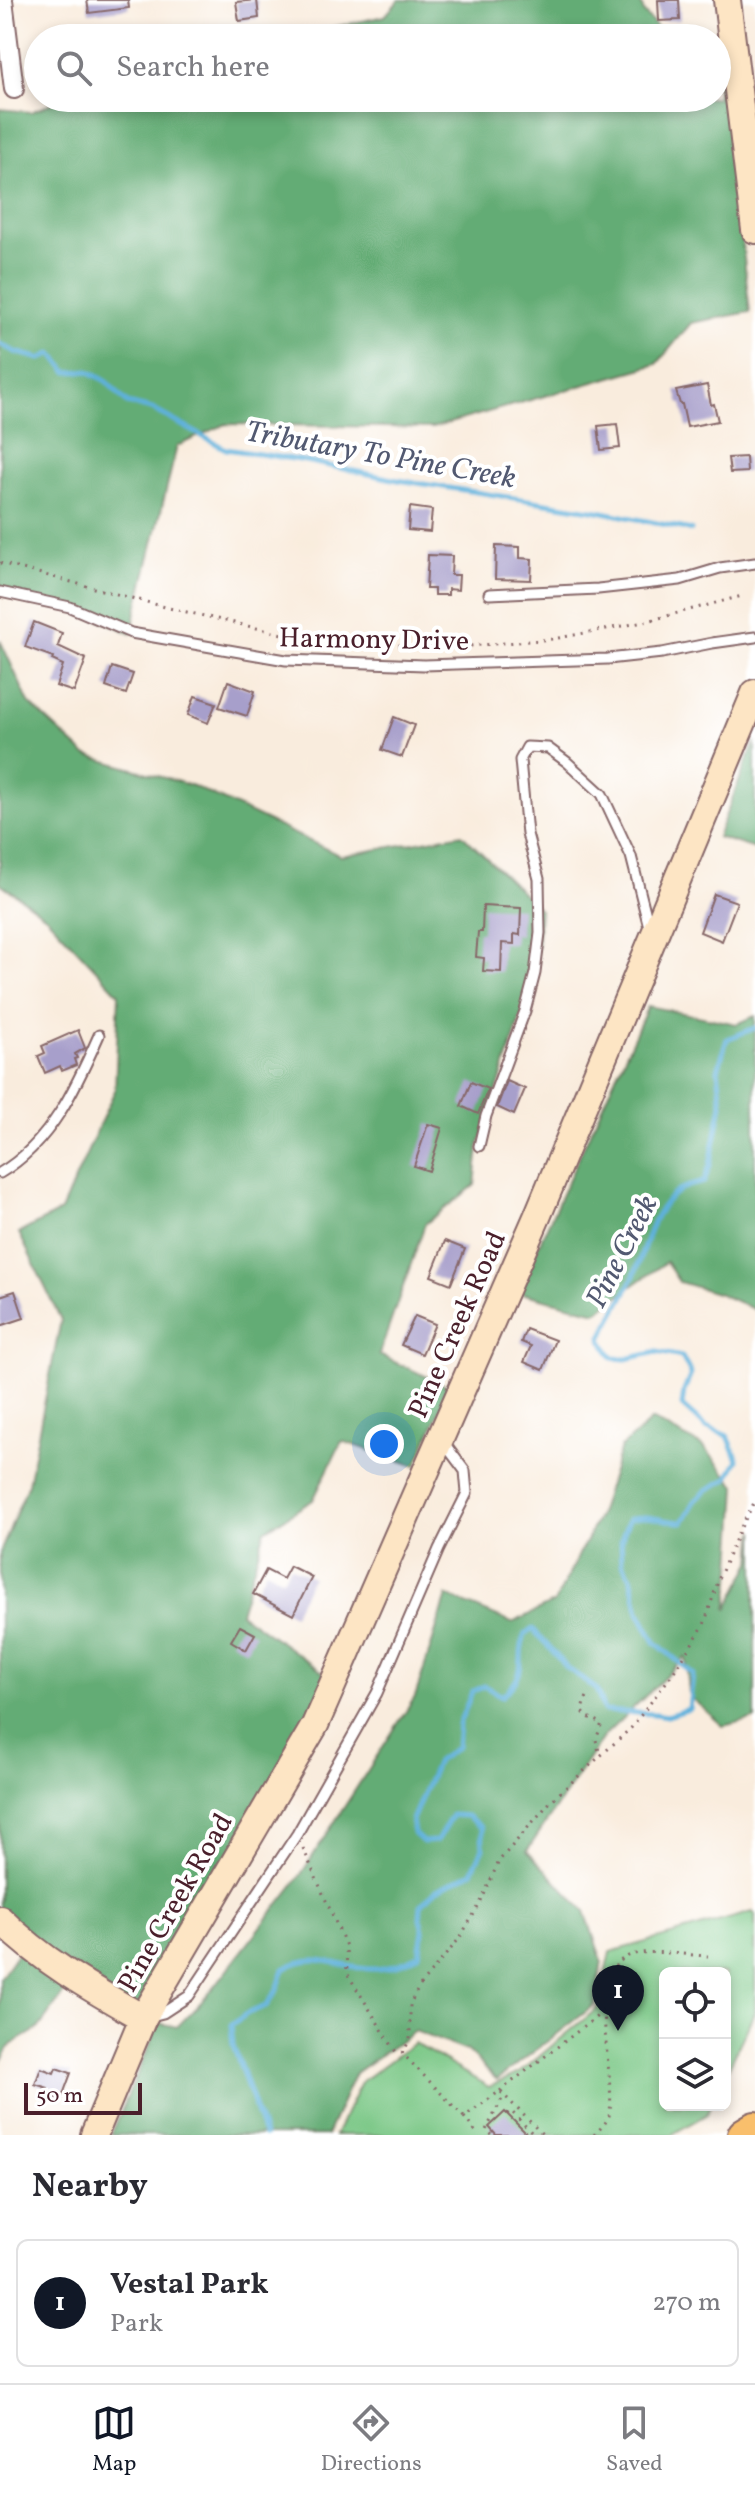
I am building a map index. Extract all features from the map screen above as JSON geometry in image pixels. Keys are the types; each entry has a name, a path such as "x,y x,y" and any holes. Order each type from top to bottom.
{"highway":[{"path":"745,2135 755,2129"}],"street":[{"path":"3,0 14,89"},
{"path":"727,0 730,24"},
{"path":"731,33 755,229"},
{"name":"Pine Creek Road","path":"94,2135 143,2018 315,1725 537,1217 755,693"},
{"path":"0,1919 24,1943 50,1962 143,2018"}],"lane":[{"path":"489,594 598,589 680,580 720,568 755,563"},
{"name":"Harmony Drive","path":"0,592 70,607 131,633 286,660 424,665 608,659 755,637"},
{"path":"479,1146 486,1116 525,1011 535,973 540,933 539,879 527,834 520,760 527,747 548,748 602,794 631,856 652,942"},
{"path":"0,1173 13,1165 50,1129 76,1086 99,1035"},
{"path":"143,2018 163,2013 189,1996 297,1834 377,1693 439,1549 467,1493 465,1471 440,1439"}],"path":[{"path":"0,563 169,608 287,635 366,645 470,646 553,639 644,622 742,596"},
{"path":"399,2052 410,2040 410,2004 419,1987 459,1939 480,1904 499,1861 551,1801 631,1728 704,1625 719,1578 755,1501"},
{"path":"587,1697 583,1709 585,1716 602,1723 596,1740 600,1755"},
{"path":"306,1857 346,1950 347,1973 399,2052 480,2135"},
{"path":"594,2135 609,2117 604,2011 615,1966 638,1953 708,1956"},
{"path":"464,2117 502,2093 604,2011"},
{"path":"492,2135 486,2130 502,2093"},
{"path":"502,2093 543,2135"},
{"path":"507,2114 511,2111 534,2135"}],"green space":[{"path":"399,0 640,0 644,13 654,24 348,24 385,16"},
{"path":"0,109 24,112 728,112 750,312 691,323 657,364 432,428 226,424 177,446 131,633 70,607 0,592"},
{"path":"0,640 29,703 85,755 193,786 341,856 462,834 540,910 535,973 479,1147 475,1185 425,1224 379,1355 450,1387 416,1466 342,1441 313,1500 265,1530 240,1613 334,1680 143,2018 75,1978 38,2029 11,2045 0,2063 0,1978 24,1943 0,1919 0,1553 28,1484 61,1320 19,1233 61,1211 115,1090 119,994 47,917 0,883"},
{"path":"755,741 755,849 717,837"},
{"path":"648,1006 737,1024 755,1016 755,1310 720,1294 679,1282 666,1262 596,1312 517,1292"},
{"path":"652,1420 704,1447 737,1487 727,1610 752,1562 755,1530 755,1719 723,1726 689,1696 686,1657 604,1736 527,1851 585,1911 602,1961 595,2005 497,2080 467,2051 415,2031 355,2073 327,2135 111,2135 159,2023 177,2027 207,1996 296,1882 415,1697 447,1596 512,1623 555,1602 598,1517 621,1447"},
{"path":"753,1912 755,1915 755,2011 731,2062 731,1967 659,1967 659,2111 708,2111 707,2114 671,2135 335,2135 362,2081 414,2043 489,2087 519,2073 598,2008 610,1952"}],"building":[{"path":"87,0 128,0 129,8 89,13"},
{"path":"257,0 259,18 239,21 236,2"},
{"path":"658,0 679,0 680,20 659,21"},
{"path":"707,385 718,421 687,427 676,391"},
{"path":"617,424 620,448 601,450 598,426"},
{"path":"746,457 747,472 730,473 728,458"},
{"path":"410,507 432,510 430,532 408,530"},
{"path":"496,546 520,547 520,558 532,559 531,580 495,579"},
{"path":"428,555 452,556 451,575 459,575 458,590 448,589 448,595 434,595 434,589 426,589"},
{"path":"34,622 62,633 58,646 86,659 74,692 56,686 63,665 52,660 53,657 25,647"},
{"path":"112,667 133,674 126,694 106,687"},
{"path":"228,681 255,691 247,716 219,707"},
{"path":"195,696 216,703 208,723 188,715"},
{"path":"394,717 414,725 402,757 382,750"},
{"path":"714,894 737,902 722,941 700,932"},
{"path":"483,906 521,908 520,935 514,934 514,944 502,943 501,972 483,971 484,958 476,957 478,932 482,932"},
{"path":"78,1030 85,1048 75,1054 76,1065 62,1071 60,1066 45,1073 38,1056 45,1053 42,1046"},
{"path":"507,1081 525,1089 514,1115 497,1107"},
{"path":"471,1082 488,1089 478,1114 461,1106"},
{"path":"428,1124 442,1128 429,1171 414,1166"},
{"path":"445,1241 465,1249 451,1284 431,1276"},
{"path":"15,1291 24,1318 0,1326 0,1296"},
{"path":"415,1316 435,1324 422,1354 401,1345"},
{"path":"526,1329 555,1340 543,1370 524,1362 531,1346 521,1342"},
{"path":"290,1566 312,1577 293,1615 253,1594 266,1570 283,1579"},
{"path":"240,1626 255,1634 246,1650 231,1641"},
{"path":"41,2068 54,2073 56,2068 71,2073 61,2100 46,2094 48,2088 35,2084"},
{"path":"505,2112 528,2135 496,2135 489,2127"}],"waterway":[{"name":"Tributary To Pine Creek","path":"0,344 41,359 52,353 68,372 88,371 106,381 127,403 152,409 226,449 598,511 691,530"},
{"name":"Pine Creek","path":"264,2135 233,2045 231,2025 246,2014 266,2006 277,1990 284,1969 297,1963 319,1960 377,1969 399,1964 419,1954 423,1931 421,1905 435,1891 472,1872 483,1848 482,1828 467,1816 452,1815 437,1841 423,1842 414,1834 412,1820 437,1761 457,1747 459,1724 472,1692 484,1686 502,1696 516,1680 525,1634 533,1629 567,1668 596,1689 604,1711 667,1716 689,1709 693,1674 655,1642 639,1612 631,1577 622,1562 621,1540 629,1519 643,1517 683,1522 695,1501 727,1479 738,1460 728,1436 706,1427 682,1406 691,1374 682,1357 657,1352 626,1359 613,1358 601,1339 633,1278 650,1230 662,1207 680,1190 704,1182 722,1104 718,1070 727,1039 755,1028"}],"place":[{"name":"Vestal Park","path":"618,2031"}]}
